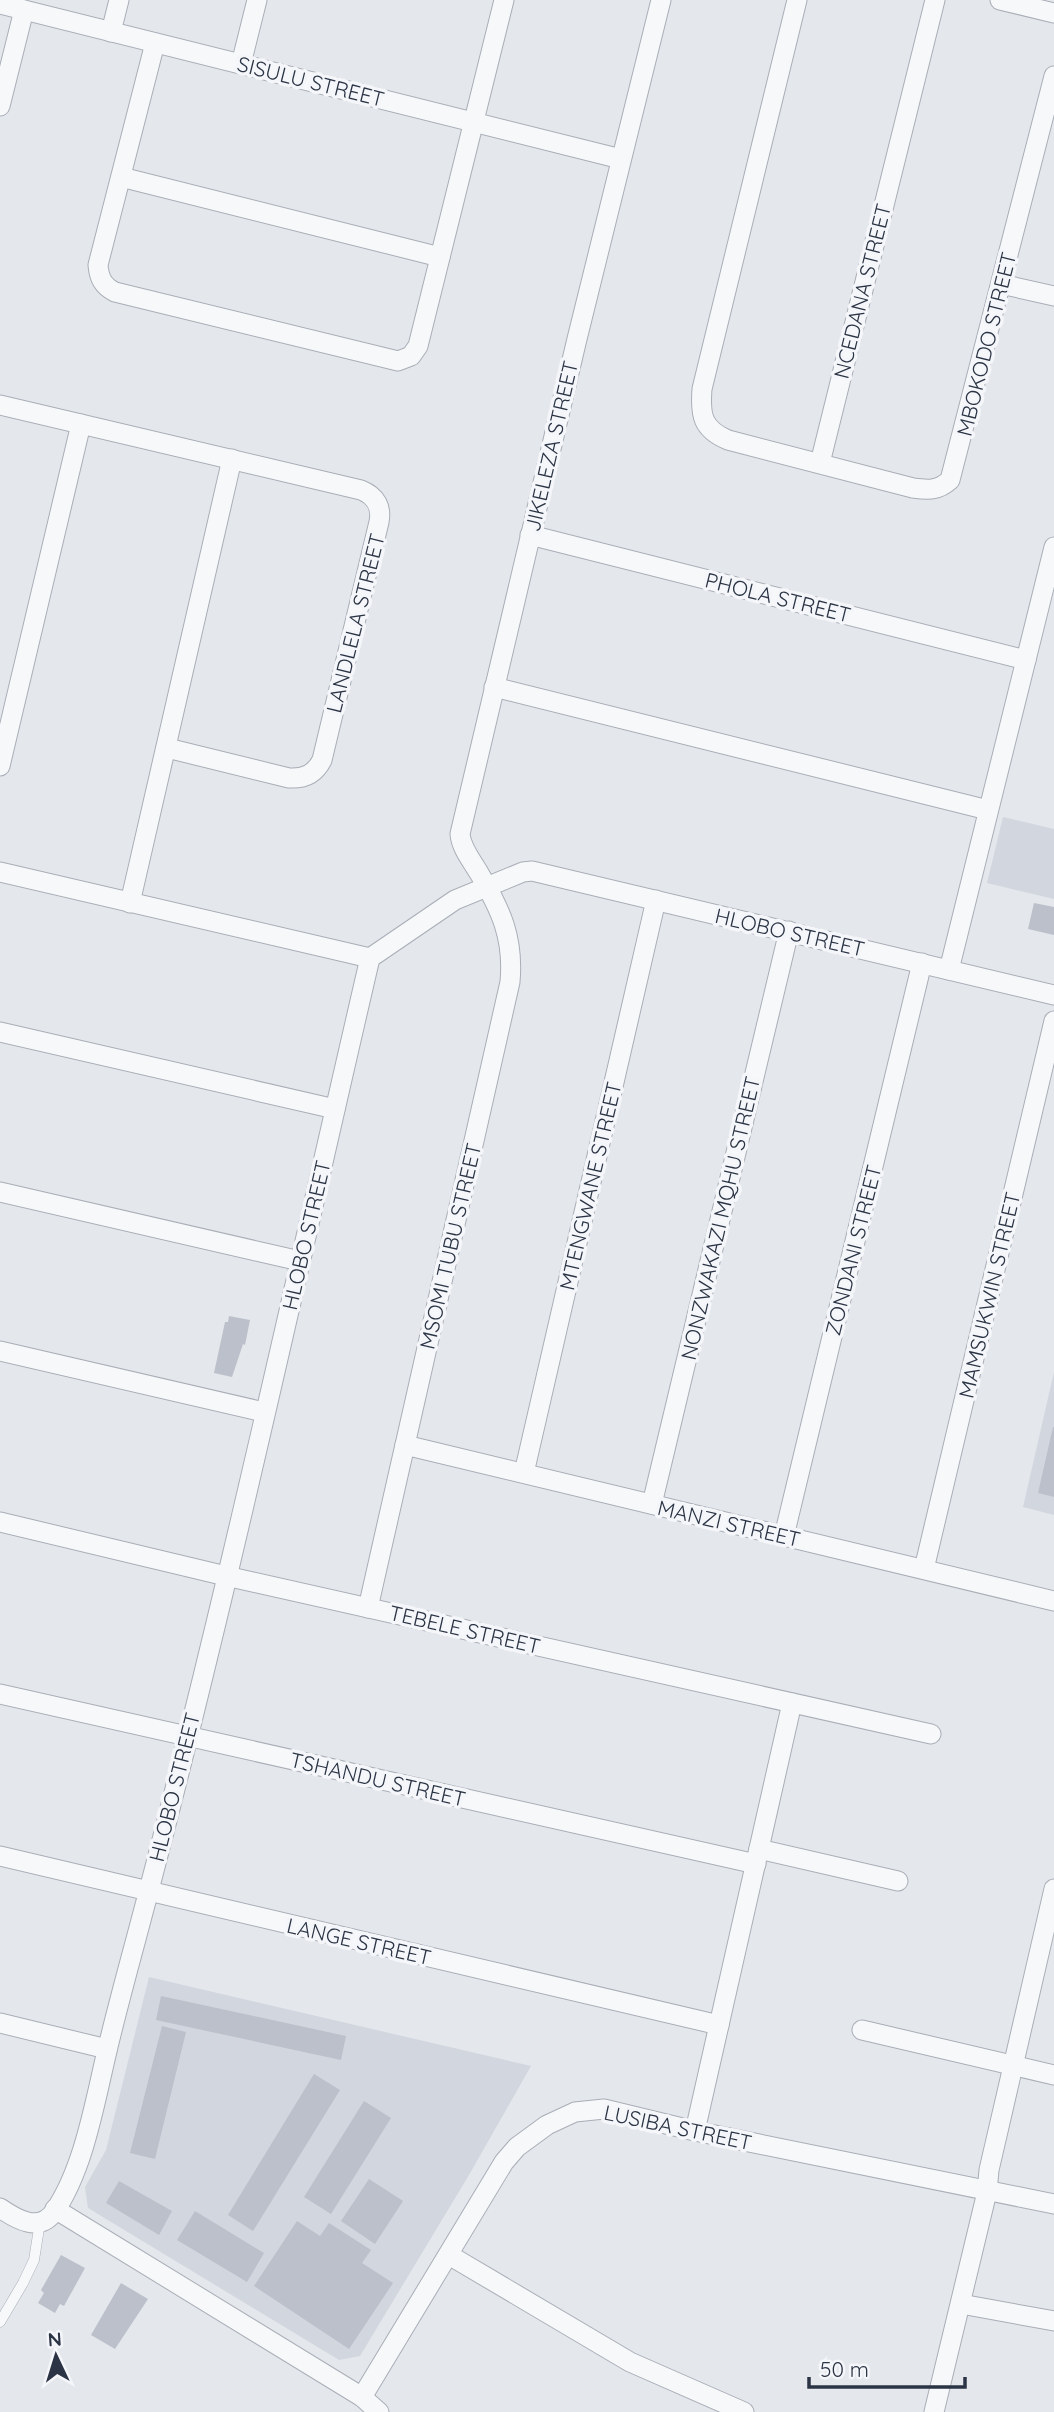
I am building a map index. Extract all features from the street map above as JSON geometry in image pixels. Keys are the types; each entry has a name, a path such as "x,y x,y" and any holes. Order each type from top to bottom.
{"street":[{"path":"111,32 119,0"},
{"path":"241,64 257,0"},
{"name":"JIKELEZA STREET","path":"487,886 463,845 460,834 661,0"},
{"path":"797,0 702,389 701,409 705,423 714,434 727,440 820,463"},
{"name":"NCEDANA STREET","path":"820,463 935,0"},
{"path":"1000,0 1054,13"},
{"path":"155,43 98,265 101,280 116,292 391,360 405,360 418,346 473,122 499,1"},
{"name":"SISULU STREET","path":"0,4 621,159"},
{"path":"0,106 24,10"},
{"name":"MBOKODO STREET","path":"820,463 928,490 944,485 953,471 1054,76"},
{"path":"121,177 440,257"},
{"path":"1001,284 1054,296"},
{"name":"LANDLELA STREET","path":"0,405 368,492 377,502 381,515 322,760 318,767 306,776 289,778 167,748"},
{"path":"0,766 80,424"},
{"path":"130,903 232,459"},
{"name":"PHOLA STREET","path":"530,535 1026,660"},
{"path":"948,970 1054,547"},
{"path":"494,687 988,810"},
{"name":"HLOBO STREET","path":"55,2209 85,2140 149,1892 226,1576 370,958 455,900 523,872 532,871 1054,995"},
{"path":"0,872 370,958"},
{"name":"MSOMI TUBU STREET","path":"368,1608 510,982 512,962 507,929 487,886"},
{"name":"MTENGWANE STREET","path":"524,1474 656,900"},
{"name":"NONZWAKAZI MQHU STREET","path":"652,1504 789,931"},
{"name":"ZONDANI STREET","path":"783,1536 922,963"},
{"name":"MAMSUKWIN STREET","path":"924,1569 1054,1021"},
{"path":"0,1032 335,1109"},
{"path":"0,1192 300,1261"},
{"path":"0,1351 264,1412"},
{"name":"MANZI STREET","path":"405,1445 1054,1601"},
{"name":"TEBELE STREET","path":"0,1522 226,1576 931,1734"},
{"name":"TSHANDU STREET","path":"0,1694 758,1856 898,1881"},
{"path":"695,2131 792,1703"},
{"name":"LANGE STREET","path":"0,1856 719,2025"},
{"path":"934,2412 987,2192 989,2170 1054,1889"},
{"path":"0,2023 107,2049"},
{"path":"862,2030 1054,2075"},
{"name":"LUSIBA STREET","path":"362,2397 504,2162 517,2147 547,2125 575,2112 604,2109 621,2111 695,2131 1054,2204"},
{"path":"0,2208 25,2222 47,2219 55,2209 362,2397 379,2412"},
{"path":"449,2255 630,2362 744,2412"},
{"path":"961,2304 1054,2322"}],"lane":[{"path":"0,2322 34,2260 40,2222"}],"shaded area":[{"path":"1003,817 1054,829 1054,899 987,883"},
{"path":"1054,1372 1054,1515 1023,1507"},
{"path":"149,1977 531,2066 360,2356 339,2360 88,2208 85,2187 106,2150"}],"building":[{"path":"1034,903 1054,907 1054,935 1028,929"},
{"path":"229,1316 250,1320 245,1345 243,1344 232,1377 214,1373 225,1322 228,1322"},
{"path":"1054,1427 1054,1497 1038,1493"},
{"path":"161,1996 346,2036 341,2060 156,2020"},
{"path":"162,2026 186,2032 155,2159 130,2153"},
{"path":"314,2074 340,2090 253,2231 228,2215"},
{"path":"364,2101 391,2118 331,2214 304,2197"},
{"path":"369,2179 403,2201 375,2244 341,2221"},
{"path":"119,2181 172,2211 159,2235 106,2203"},
{"path":"195,2211 264,2253 247,2282 177,2240"},
{"path":"297,2221 320,2236 329,2223 371,2250 362,2263 393,2283 349,2349 254,2286"},
{"path":"61,2255 85,2268 64,2306 60,2304 55,2313 38,2303 44,2293 41,2290"},
{"path":"121,2283 148,2299 115,2349 91,2335"}]}
